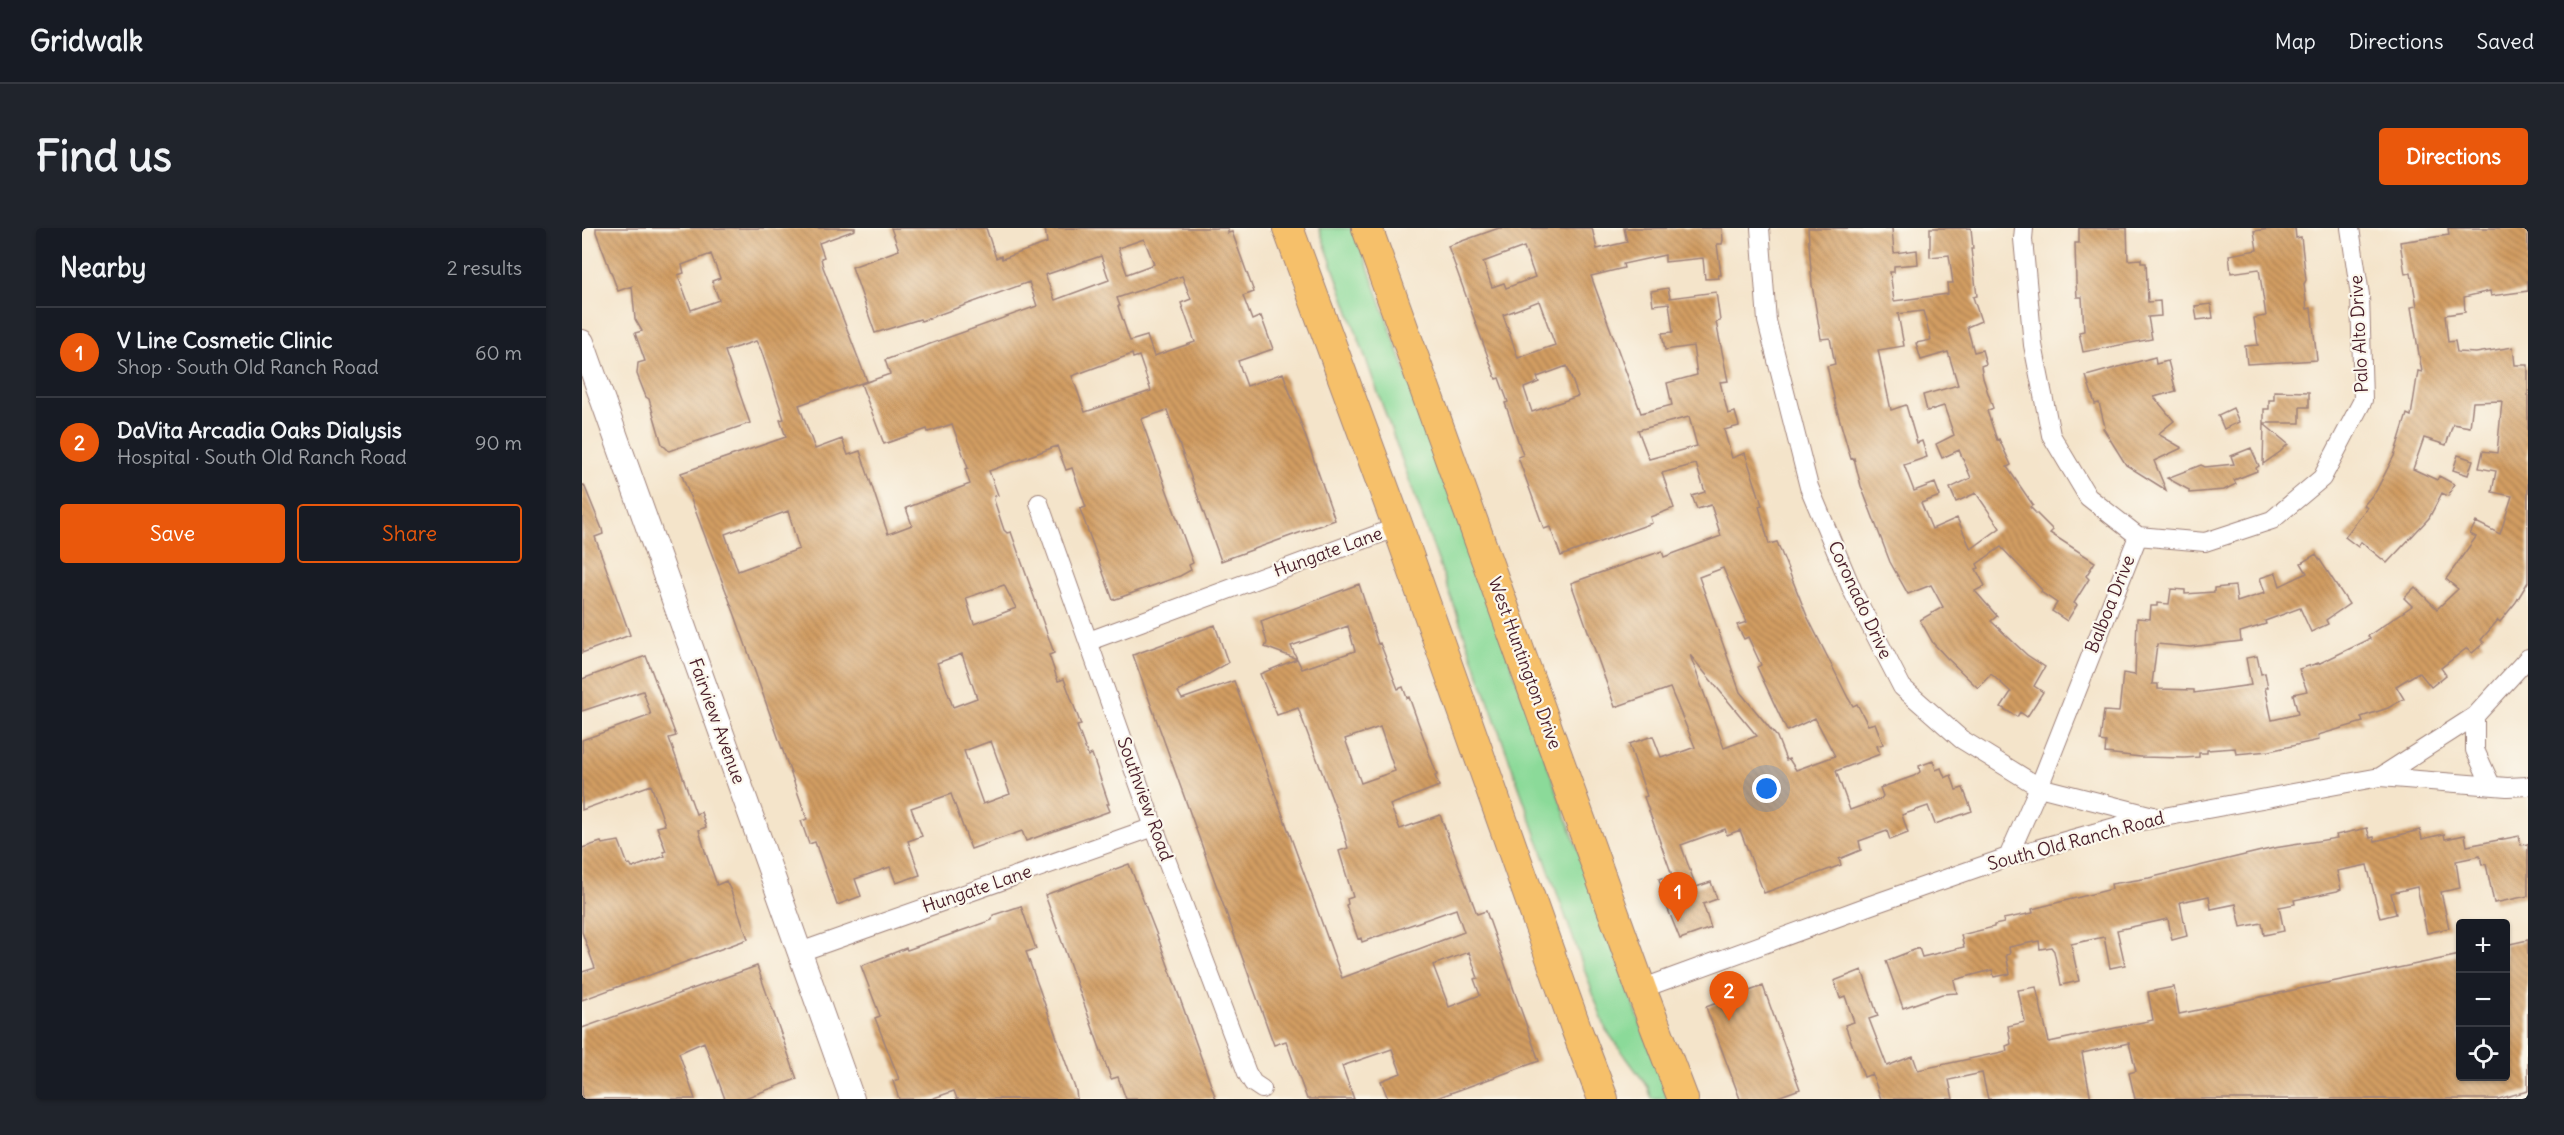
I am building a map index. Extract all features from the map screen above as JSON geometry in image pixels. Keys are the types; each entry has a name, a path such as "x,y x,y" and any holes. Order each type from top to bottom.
{"main road":[{"path":"1288,228 1603,1099"},
{"name":"West Huntington Drive","path":"1367,228 1641,989 1683,1099"},
{"path":"1588,1060 1625,1099"}],"street":[{"name":"Coronado Drive","path":"1760,228 1767,321 1809,487 1854,594 1902,687 1961,739 2039,787 2157,817"},
{"name":"Balboa Drive","path":"2008,857 2039,787 2138,536 2088,496 2052,435 2033,345 2023,239 2024,228"},
{"name":"Palo Alto Drive","path":"2138,536 2205,543 2272,520 2322,478 2363,400 2360,295 2350,228"},
{"name":"Fairview Avenue","path":"582,342 852,1099"},
{"name":"Southview Road","path":"1039,503 1154,827 1247,1073 1253,1083 1262,1089"},
{"name":"Hungate Lane","path":"1089,641 1398,527"},
{"path":"2380,777 2475,716 2528,658"},
{"path":"2475,716 2475,750 2491,785"},
{"name":"South Old Ranch Road","path":"1641,989 1871,904 2008,857 2157,817 2380,777 2528,786"},
{"name":"Hungate Lane","path":"800,952 1154,827"}],"green space":[{"path":"1319,228 1354,228 1668,1099 1652,1099 1648,1087 1606,1030"}],"building":[{"path":"596,228 855,228 855,230 819,243 824,257 821,258 823,267 867,381 799,405 815,449 842,439 848,455 860,451 888,534 912,525 906,508 970,484 965,469 968,468 952,424 928,432 927,429 884,444 861,384 890,374 885,360 1037,306 1029,282 921,321 920,319 875,333 852,267 899,250 891,228 986,228 996,258 1001,256 1002,259 1047,243 1045,228 1228,228 1228,233 1232,232 1254,292 1243,296 1252,320 1261,316 1273,349 1238,361 1247,386 1283,373 1335,520 1221,561 1167,410 1141,419 1193,563 1189,565 1191,570 1180,576 1113,600 1080,509 1086,507 1072,468 1066,470 1057,446 989,471 998,495 994,500 1004,530 1007,533 1011,532 1054,653 1049,655 1058,681 1064,679 1081,725 1077,726 1088,756 1092,754 1110,811 1026,841 1022,831 971,849 951,794 911,808 922,836 908,841 920,875 896,883 890,867 855,879 861,896 837,905 815,842 809,844 801,821 807,819 735,615 681,473 786,437 780,420 784,419 761,350 756,341 725,351 750,423 669,451 662,444 649,399 646,397 637,374 638,363 645,361 635,333 642,331 635,319 632,286 618,291","holes":["1144,239 1154,264 1127,274 1118,248","711,254 720,278 712,281 719,300 691,310 678,275 684,273 682,265","1101,256 1109,280 1055,300 1045,275","1182,276 1191,299 1181,303 1195,342 1154,356 1147,336 1130,341 1118,306 1120,306 1117,298","1132,354 1133,358 1139,356 1151,391 1085,412 1072,376","788,511 799,549 738,571 725,534","1004,585 1016,608 974,624 966,598","962,654 977,698 953,707 937,663","991,741 1010,794 983,804 964,751"]},
{"path":"1499,228 1592,228 1597,249 1627,242 1624,228 1722,228 1722,244 1717,244 1721,275 1718,275 1719,278 1705,279 1703,258 1665,262 1665,255 1623,264 1624,268 1591,276 1641,413 1672,405 1667,383 1697,375 1693,346 1665,350 1662,333 1673,332 1669,303 1653,305 1651,291 1668,288 1670,298 1716,292 1720,321 1716,322 1728,381 1720,382 1728,414 1735,412 1739,426 1724,430 1732,458 1745,453 1762,505 1759,506 1769,544 1777,542 1807,616 1848,698 1853,706 1857,704 1868,725 1875,723 1883,744 1877,746 1880,754 1836,771 1850,810 1881,799 1883,796 1880,788 1914,776 1920,772 1919,766 1933,761 1936,770 1941,768 1945,778 1951,775 1956,790 1963,788 1972,811 1935,824 1928,806 1902,815 1908,833 1890,840 1887,831 1859,841 1861,850 1839,859 1841,865 1764,893 1740,830 1727,835 1725,829 1681,845 1696,887 1711,882 1717,899 1703,904 1711,928 1680,939 1659,879 1672,875 1644,797 1647,796 1629,744 1653,736 1661,757 1667,755 1668,757 1695,747 1670,688 1615,707 1571,583 1662,551 1664,557 1721,536 1711,505 1697,509 1692,496 1705,492 1696,464 1662,473 1674,508 1650,517 1652,523 1561,556 1550,527 1544,529 1518,457 1523,455 1505,403 1508,402 1499,378 1496,379 1448,246","holes":["1524,247 1535,277 1506,288 1504,283 1492,287 1483,262","1539,301 1555,345 1518,358 1503,315","1567,366 1578,396 1532,412 1524,388 1539,382 1537,377","1689,417 1697,446 1649,459 1638,430","1723,568 1747,622 1737,625 1744,639 1748,637 1761,665 1757,667 1787,731 1815,718 1835,756 1796,770 1789,759 1786,760 1777,737 1740,692 1699,577","1690,655 1757,736 1724,748"]},
{"path":"1808,228 1892,228 1894,253 1917,250 1918,264 1894,266 1894,272 1890,272 1894,301 1948,294 1947,283 1953,283 1949,255 1930,257 1930,228 1971,228 1973,249 1971,249 1977,296 1973,297 1981,321 1967,327 1974,352 1982,350 1986,364 1981,366 1993,408 1987,411 1997,440 1999,439 2011,465 2007,467 2033,505 2030,507 2053,530 2050,533 2095,562 2086,576 2089,579 2074,603 2077,605 2067,621 2052,611 2057,603 2041,592 2042,590 2001,547 1977,564 1979,568 1976,569 1985,586 1975,591 1997,616 1991,621 2027,655 2045,667 2034,686 2043,692 2027,717 2020,712 2017,717 2001,707 2011,692 1991,674 1978,688 1933,643 1920,620 1943,607 1931,585 1908,594 1890,562 1861,486 1854,458 1851,459 1836,407 1827,366 1835,364 1830,338 1821,339 1812,285","holes":["1923,311 1931,340 1916,343 1921,360 1948,352 1958,385 1923,395 1927,411 1944,406 1954,435 1936,444 1942,458 1959,450 1971,478 1950,488 1956,502 1976,493 2000,528 1971,549 1957,518 1932,529 1921,503 1940,496 1935,483 1914,491 1904,465 1927,457 1922,441 1917,443 1906,405 1891,410 1878,350 1904,346 1898,314"]},
{"path":"2079,228 2127,228 2128,260 2141,259 2141,263 2146,263 2148,302 2160,301 2161,316 2148,317 2152,339 2083,352 2079,332 2084,331 2082,297 2077,297 2076,282 2075,243 2079,243"},
{"path":"2295,228 2296,238 2301,237 2307,309 2311,308 2317,360 2247,364 2245,346 2258,345 2254,318 2266,316 2259,269 2231,273 2229,255 2257,250 2254,231"},
{"path":"2448,228 2528,228 2528,291 2491,296 2490,291 2464,297 2465,312 2445,315 2448,342 2455,341 2457,352 2476,353 2513,347 2515,365 2528,365 2528,582 2516,602 2481,640 2484,643 2472,653 2467,648 2441,668 2446,675 2431,687 2419,672 2396,686 2404,699 2388,708 2361,717 2363,722 2318,735 2319,740 2269,751 2236,754 2235,748 2207,750 2207,753 2199,753 2199,757 2184,758 2105,753 2106,742 2100,741 2104,711 2119,712 2123,673 2135,675 2137,618 2150,619 2151,606 2157,606 2157,603 2169,604 2171,589 2185,590 2185,594 2214,592 2214,588 2235,586 2237,602 2265,593 2260,578 2276,573 2280,586 2307,573 2301,563 2316,554 2349,604 2326,620 2328,624 2311,632 2300,608 2265,621 2266,624 2240,632 2241,641 2190,647 2157,644 2152,684 2158,684 2158,689 2194,690 2194,693 2251,685 2246,658 2257,656 2261,674 2265,673 2268,688 2265,688 2272,720 2298,714 2293,694 2307,691 2299,669 2318,664 2370,639 2368,636 2412,606 2404,598 2415,587 2437,609 2458,589 2446,579 2476,537 2470,534 2476,522 2500,534 2512,496 2492,492 2496,471 2479,468 2483,451 2497,453 2502,401 2473,402 2470,427 2453,424 2446,445 2424,438 2413,469 2437,480 2439,476 2454,484 2448,496 2442,493 2429,518 2387,563 2361,542 2358,547 2345,537 2367,508 2364,505 2376,491 2394,456 2407,414 2411,416 2418,371 2422,372 2411,307 2417,306 2411,273 2405,274 2400,242 2449,235"},
{"path":"2211,304 2213,318 2197,320 2195,306"},
{"path":"2155,357 2156,364 2168,361 2176,391 2154,397 2174,421 2158,434 2182,448 2154,461 2166,490 2126,465 2103,428 2105,427 2099,403 2095,404 2086,376"},
{"path":"2274,391 2309,392 2309,407 2300,407 2300,423 2264,423 2264,409 2269,409 2269,400 2274,400"},
{"path":"2233,408 2239,422 2224,429 2218,415"},
{"path":"2264,424 2288,444 2263,464"},
{"path":"2251,448 2259,466 2256,468 2257,471 2234,480 2236,484 2224,490 2189,493 2189,490 2167,478 2201,465 2205,467 2234,464 2231,456"},
{"path":"2458,455 2473,460 2468,475 2453,470"},
{"path":"582,485 584,485 602,529 603,534 595,537 630,635 582,653"},
{"path":"1359,584 1378,644 1380,643 1398,689 1403,687 1407,698 1409,697 1439,786 1390,805 1400,829 1440,815 1477,914 1486,911 1539,1061 1434,1099 1388,1099 1381,1081 1401,1073 1392,1049 1342,1066 1354,1099 1307,1099 1286,1041 1274,1045 1133,655 1215,625 1228,663 1178,692 1182,699 1234,681 1342,978 1464,932 1456,909 1362,942 1361,938 1358,939 1346,905 1348,904 1347,899 1353,897 1339,851 1348,848 1341,823 1298,708 1277,715 1260,674 1297,659 1265,647 1267,643 1261,621","holes":["1348,626 1355,651 1302,669 1291,646","1380,727 1395,771 1361,783 1345,739","1469,952 1478,978 1474,979 1480,995 1449,1007 1433,965"]},
{"path":"646,656 676,736 669,738 696,814 701,812 706,827 699,830 717,885 726,881 748,939 582,1000 582,972 595,968 582,932 582,848 601,842 602,844 619,841 628,865 630,864 632,868 665,856 663,852 666,851 657,827 665,825 651,785 582,810 582,740 651,715 643,691 582,711 582,679"},
{"path":"2367,828 2370,838 2374,837 2375,841 2420,830 2422,839 2444,834 2445,839 2465,835 2467,846 2519,836 2521,845 2528,844 2528,896 2494,903 2486,864 2482,865 2480,856 2456,861 2460,888 2441,892 2449,928 2427,933 2417,887 2391,893 2396,914 2380,918 2367,865 2337,871 2341,889 2337,891 2294,900 2295,904 2279,907 2284,931 2264,935 2262,923 2241,927 2236,904 2211,909 2209,896 2180,902 2187,936 2172,940 2168,919 2117,930 2125,965 2110,968 2104,937 2071,944 2079,981 2061,985 2054,951 2051,947 2040,949 2039,941 2009,947 2010,954 2006,955 2010,974 1994,977 1992,970 1954,980 1957,993 1942,994 1903,1008 1886,961 1919,948 1922,957 1964,947 1961,935 1994,927 1994,925 2004,923 2003,919 2033,913 2032,909 2112,889 2111,884 2149,878 2274,848 2337,838 2336,835"},
{"path":"1129,864 1216,1099 1126,1099 1118,1077 1111,1079 1045,895"},
{"path":"1021,906 1036,949 1026,952 1077,1099 957,1099 954,1091 931,1099 899,1099 893,1081 899,1079 875,1018 880,1016 861,966 906,948 907,950 992,920 993,915"},
{"path":"2528,940 2528,1091 2498,1099 2135,1099 2129,1073 2136,1071 2129,1043 2082,1053 2091,1099 1988,1099 1982,1073 1949,1080 1953,1099 1881,1099 1872,1074 1864,1077 1845,1025 1854,1022 1845,996 1840,998 1834,981 1862,970 1878,1016 1869,1019 1887,1066 1913,1056 1918,1070 2007,1051 2006,1046 2011,1044 2008,1026 2025,1022 2018,990 2036,987 2049,1042 2153,1020 2148,992 2174,987 2179,1014 2456,956 2456,1081 2510,1081 2510,944"},
{"path":"757,966 797,1079 742,1099 725,1099 704,1042 679,1053 695,1099 582,1099 582,1028"},
{"path":"1763,986 1800,1089 1772,1099 1740,1099 1706,1007"}],"place":[{"name":"V Line Cosmetic Clinic","path":"1678,922"},
{"name":"DaVita Arcadia Oaks Dialysis","path":"1729,1021"}]}
